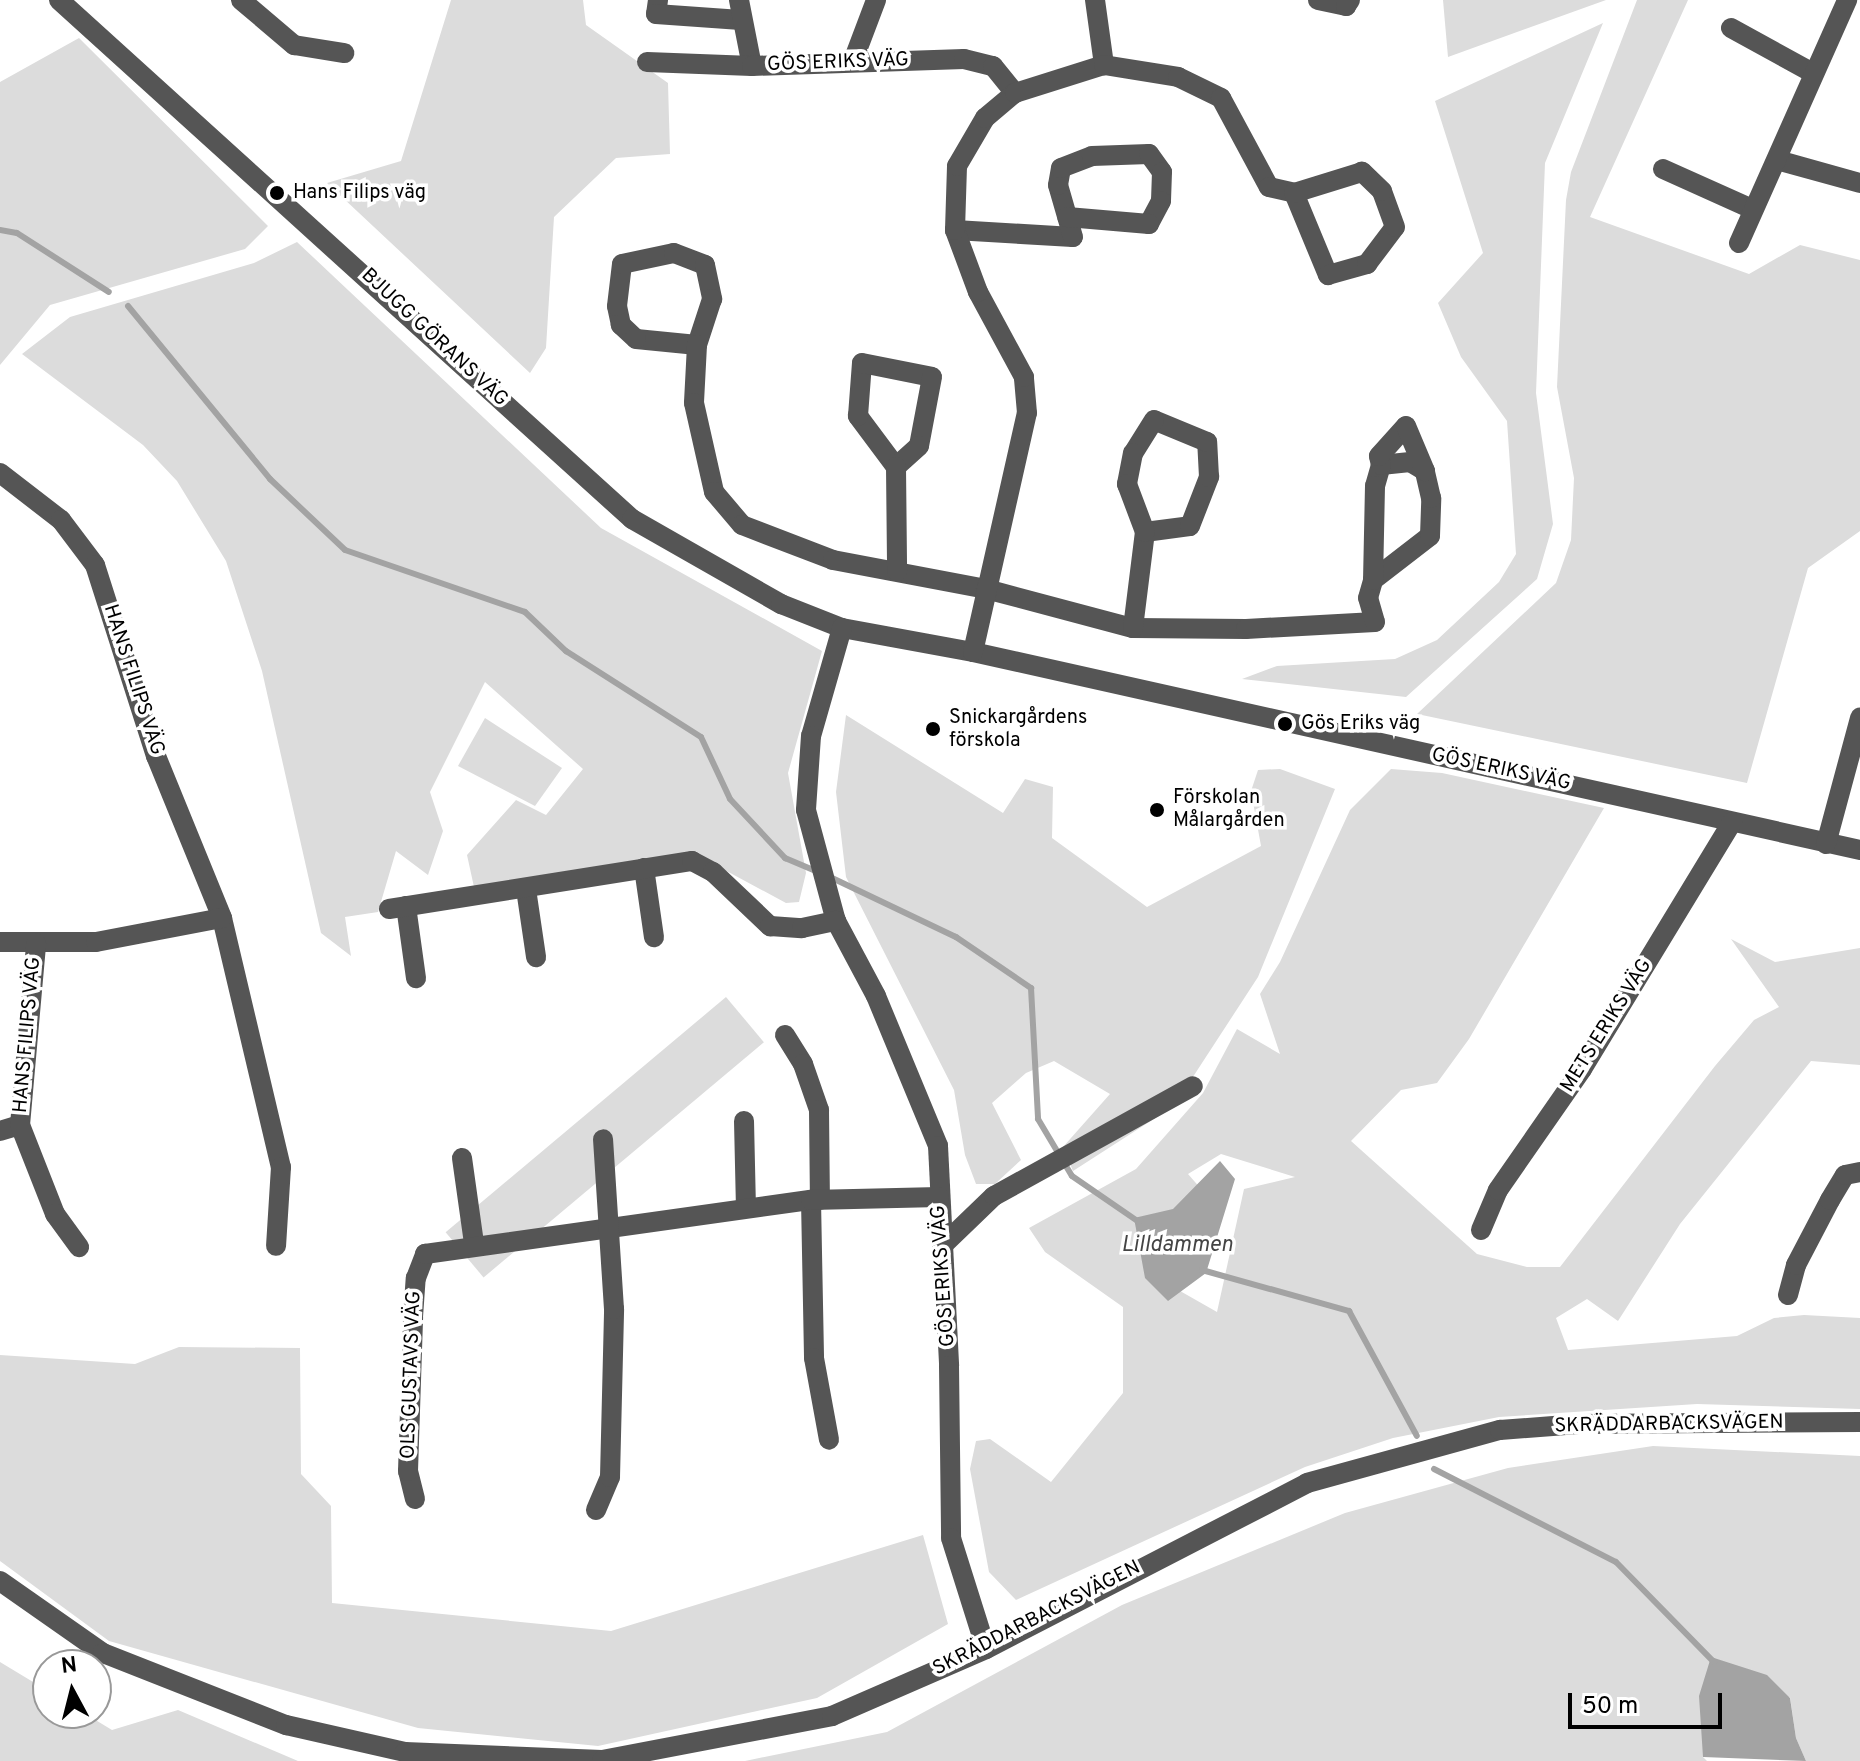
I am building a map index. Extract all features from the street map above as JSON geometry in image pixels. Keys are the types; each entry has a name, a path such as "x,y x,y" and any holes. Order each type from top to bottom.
{"street":[{"name":"BJUGG GÖRANS VÄG","path":"59,0 632,519 727,577 842,628"},
{"path":"241,0 294,45 344,53"},
{"name":"GÖS ERIKS VÄG","path":"658,0 656,14 740,10 752,66"},
{"name":"GÖS ERIKS VÄG","path":"853,61 876,0"},
{"path":"1095,0 1104,65"},
{"path":"1318,0 1346,6 1350,0"},
{"path":"1739,243 1847,0"},
{"path":"1731,28 1813,73"},
{"name":"GÖS ERIKS VÄG","path":"647,62 752,66 964,59 993,66 1015,93"},
{"path":"842,628 973,652 1016,476 1027,413 1024,377 978,292 955,230 957,166 985,118 1015,93 1104,65 1178,77 1221,98 1243,148 1269,187 1294,193 1362,172 1382,191 1395,227 1367,264 1328,275 1294,193"},
{"path":"955,230 1073,237 1067,217 1058,185 1061,168 1092,156 1149,154 1162,172 1161,201 1149,224 1067,217"},
{"path":"1777,160 1860,183"},
{"path":"1663,169 1752,209"},
{"path":"697,345 636,339 621,325 617,306 622,264 674,253 705,265 712,299 697,345 694,403 704,463 714,492 742,525 833,560 986,589 1133,628 1246,629 1375,622 1368,598 1373,580 1375,486 1381,465 1379,456 1406,426 1425,471 1431,498 1430,536 1373,580"},
{"path":"896,467 919,446 932,377 862,363 858,416 896,467 897,571"},
{"path":"1133,628 1145,532 1127,484 1133,453 1154,420 1207,442 1209,477 1190,526 1145,532"},
{"path":"1381,465 1410,462 1425,471"},
{"name":"HANS FILIPS VÄG","path":"0,473 61,520 95,565 156,756 222,918 281,1167 276,1246"},
{"name":"GÖS ERIKS VÄG","path":"842,628 811,736 806,810 836,921 918,1091 938,1146 951,1538 986,1649"},
{"name":"GÖS ERIKS VÄG","path":"973,652 1732,822"},
{"path":"1826,844 1860,718"},
{"path":"1732,822 1860,850"},
{"name":"METS ERIKS VÄG","path":"1481,1230 1498,1190 1582,1069 1732,822"},
{"path":"416,978 397,907 692,861 713,872 770,926 802,928 836,921"},
{"path":"644,868 654,937"},
{"path":"526,889 536,957"},
{"name":"HANS FILIPS VÄG","path":"0,942 96,942 222,918"},
{"name":"HANS FILIPS VÄG","path":"36,944 10,1128 55,1214 79,1247"},
{"path":"785,1035 803,1064 819,1110 814,1358 829,1440"},
{"path":"942,1246 994,1196 1193,1086"},
{"path":"744,1121 746,1208"},
{"path":"596,1510 610,1477 612,1225 603,1139"},
{"path":"462,1158 474,1243"},
{"path":"1788,1295 1796,1265 1830,1200 1845,1175 1860,1172"},
{"name":"OLS GUSTAVS VÄG","path":"415,1499 408,1471 416,1278 425,1254 474,1243 815,1200 939,1197"},
{"name":"SKRÄDDARBACKSVÄGEN","path":"0,1581 103,1653 286,1725 405,1752 602,1760 832,1716 986,1649 1307,1483 1500,1430 1579,1424 1860,1422"}],"shaded area":[{"path":"451,0 583,0 586,25 668,83 670,154 616,158 554,217 546,348 530,373 327,183 401,161"},
{"path":"1443,0 1606,0 1448,57"},
{"path":"1637,0 1688,0 1590,217 1749,274 1800,245 1860,260 1860,531 1808,568 1747,783 1417,714 1556,583 1571,540 1574,478 1557,387 1566,200 1571,172"},
{"path":"1603,23 1545,163 1536,393 1553,524 1537,579 1406,697 1242,679 1277,666 1395,659 1437,640 1499,582 1516,554 1507,421 1461,357 1438,303 1483,253 1435,101"},
{"path":"79,38 268,226 245,249 50,305 0,365 0,82"},
{"path":"297,242 601,528 822,651 788,773 806,873 799,902 786,903 697,855 474,887 467,855 516,800 546,815 583,769 485,682 430,792 443,831 428,875 396,851 378,912 345,917 351,956 321,933 262,671 226,561 177,481 143,445 22,354 70,317 254,263"},
{"path":"846,715 1003,813 1025,779 1053,787 1052,838 1147,907 1261,846 1251,791 1258,770 1280,769 1335,789 1258,977 1174,1106 1073,1171 1063,1147 1110,1094 1054,1061 1026,1073 992,1103 1021,1160 995,1184 976,1184 965,1155 954,1090 846,877 836,792"},
{"path":"485,718 562,768 535,806 458,766"},
{"path":"1391,769 1442,773 1604,808 1469,1039 1437,1083 1401,1090 1351,1141 1477,1254 1527,1267 1560,1267 1715,1066 1754,1020 1779,1007 1731,939 1775,962 1860,948 1860,1065 1811,1061 1680,1224 1618,1321 1587,1299 1556,1318 1568,1350 1737,1336 1774,1318 1804,1315 1860,1318 1860,1409 1697,1404 1499,1417 1393,1438 1305,1467 1016,1600 989,1572 970,1469 976,1441 990,1439 1051,1482 1123,1393 1123,1307 1045,1252 1029,1228 1136,1169 1203,1093 1237,1029 1280,1054 1260,994 1280,962 1350,810","holes":["1221,1154 1295,1177 1244,1189 1217,1312 1159,1279 1202,1190 1188,1174"]},
{"path":"726,997 764,1042 484,1277 446,1232"},
{"path":"179,1347 300,1348 301,1474 331,1506 332,1603 611,1631 923,1535 948,1624 817,1698 598,1746 418,1728 109,1641 0,1561 0,1355 135,1364"},
{"path":"1653,1446 1860,1456 1860,1761 1806,1761 1796,1738 1790,1697 1703,1757 1707,1761 745,1761 887,1732 1122,1605 1345,1513 1508,1468"},
{"path":"0,1662 32,1681 32,1729 112,1730 178,1710 298,1761 0,1761"}],"water":[{"name":"Lilldammen","path":"1220,1161 1235,1179 1206,1273 1168,1301 1145,1278 1134,1218 1173,1209"},
{"path":"1711,1657 1767,1675 1790,1698 1796,1738 1806,1761 1703,1757 1699,1696"}],"waterway":[{"path":"0,230 17,233 109,292"},
{"path":"128,306 270,479 345,550 525,612 566,651 701,737 730,799 785,858 816,871"},
{"path":"830,877 956,937 1031,988 1038,1119 1072,1176 1139,1222"},
{"path":"1202,1270 1349,1311 1417,1436"},
{"path":"1434,1469 1616,1562 1714,1662"}],"place":[{"name":"Hans Filips väg","path":"277,193"},
{"name":"Gös Eriks väg","path":"1285,724"},
{"name":"Snickargårdens förskola","path":"933,729"},
{"name":"Förskolan Målargården","path":"1157,810"}]}
